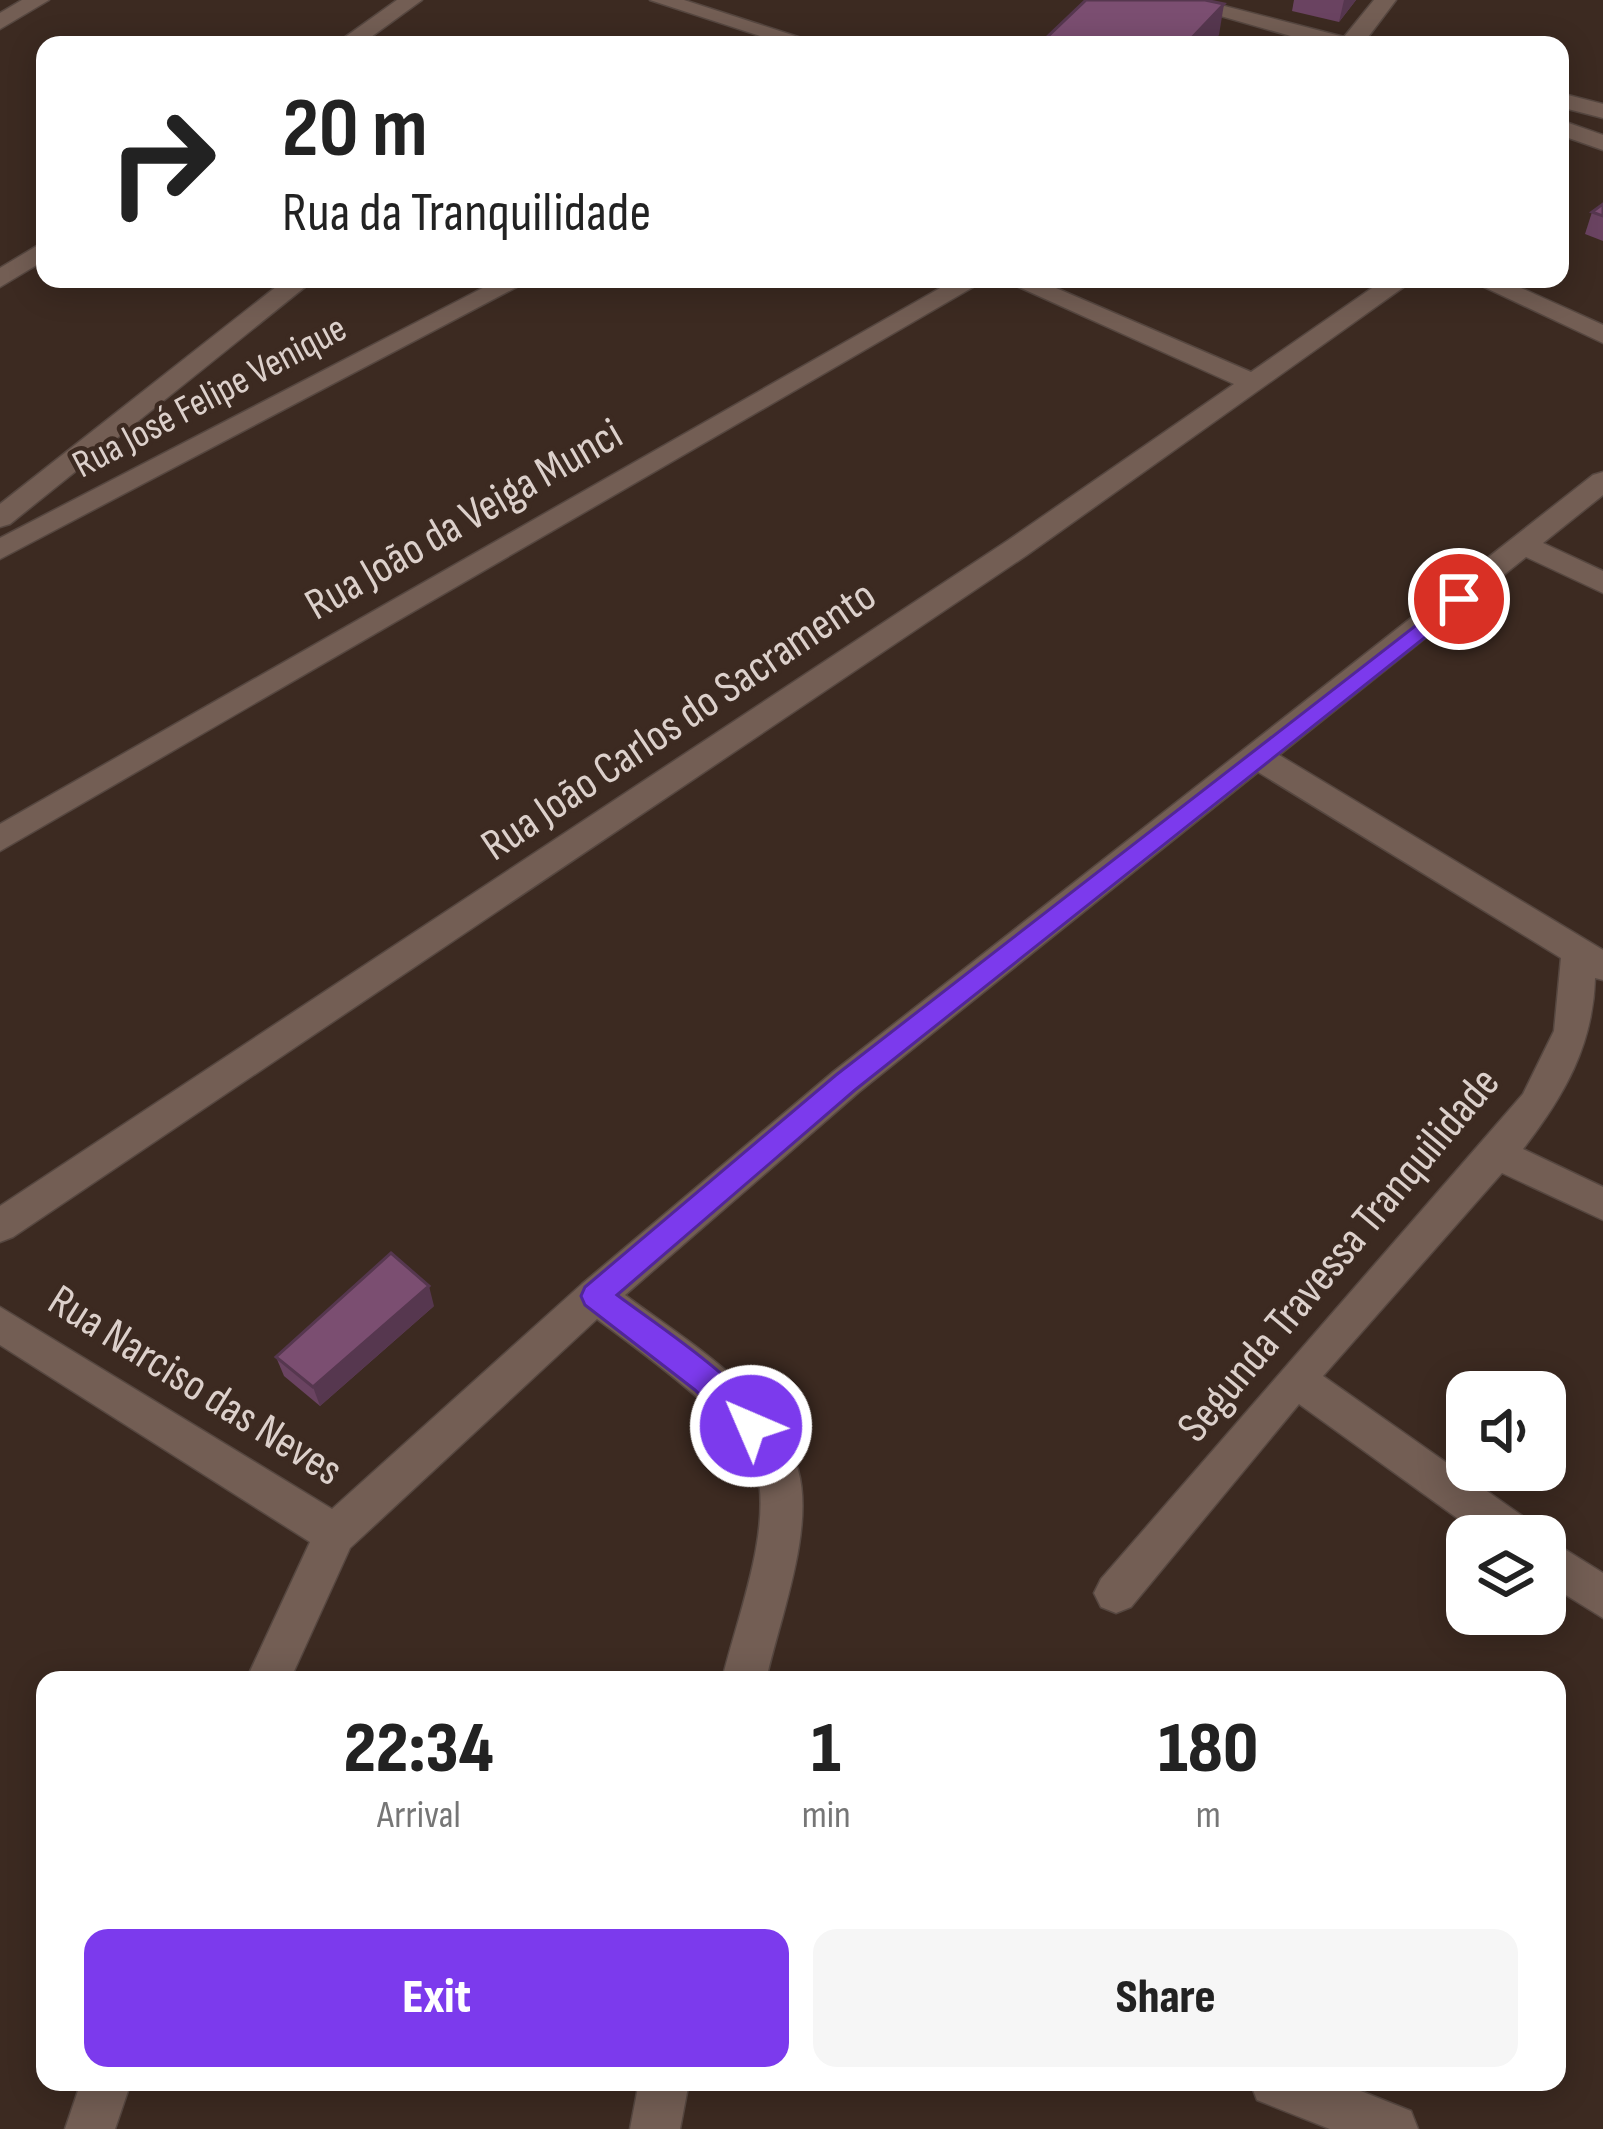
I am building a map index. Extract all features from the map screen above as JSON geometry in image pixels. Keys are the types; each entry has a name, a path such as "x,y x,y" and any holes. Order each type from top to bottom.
{"street":[{"path":"0,22 38,0"},
{"path":"358,36 411,0"},
{"path":"661,0 782,36"},
{"path":"1176,0 1314,36"},
{"path":"1356,36 1385,0"},
{"path":"1569,102 1603,111"},
{"path":"1569,130 1603,143"},
{"path":"0,279 36,255"},
{"path":"0,518 291,288"},
{"name":"Rua José Felipe Venique","path":"0,550 502,288"},
{"name":"Rua João da Veiga Munci","path":"0,839 958,288"},
{"path":"1035,288 1251,382"},
{"name":"Rua João Carlos do Sacramento","path":"0,1226 998,561 1389,288"},
{"path":"1500,288 1603,335"},
{"path":"272,1671 335,1534 596,1296 846,1082 1603,482"},
{"path":"1526,546 1603,583"},
{"path":"1259,758 1590,959"},
{"name":"Segunda Travessa Tranquilidade","path":"1116,1593 1296,1379 1496,1153 1550,1079 1568,1043 1590,959"},
{"path":"1496,1153 1603,1204"},
{"path":"596,1296 705,1380 751,1426 778,1470 777,1528 746,1671"},
{"name":"Rua Narciso das Neves","path":"0,1324 335,1534"},
{"path":"1296,1379 1487,1515"},
{"path":"1566,1572 1603,1598"},
{"path":"90,2129 103,2091"},
{"path":"655,2129 662,2091"},
{"path":"1298,2091 1394,2129"}],"building":[{"path":"1086,0 1224,4 1194,36 1048,36"},
{"path":"391,1253 429,1286 313,1387 276,1357"}],"route":[{"path":"751,1426 705,1380 596,1296 846,1082 1459,599"}]}
